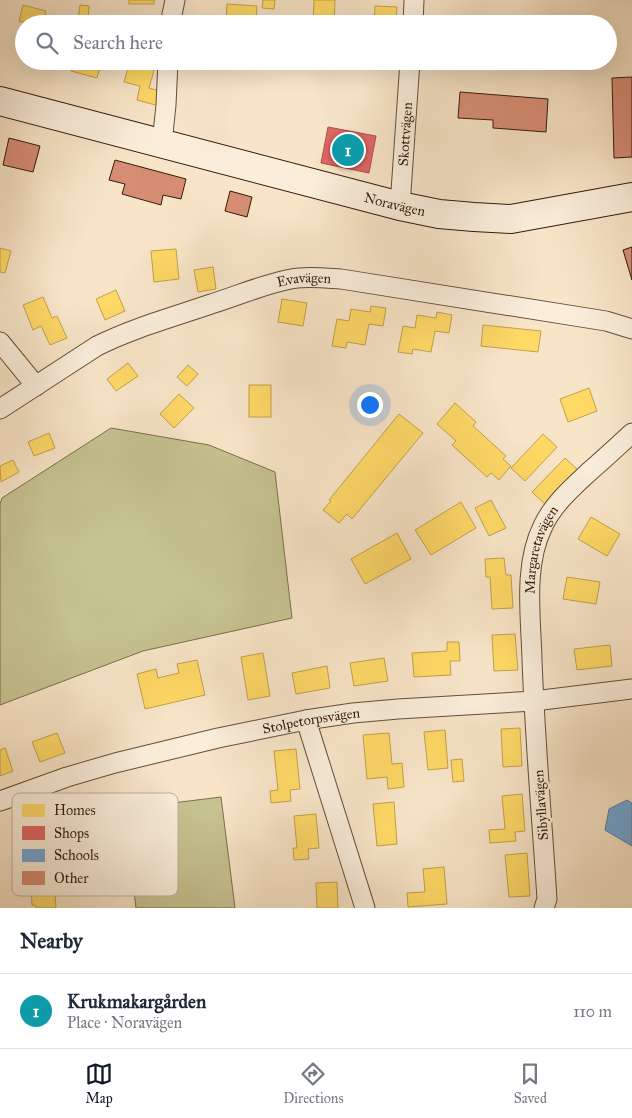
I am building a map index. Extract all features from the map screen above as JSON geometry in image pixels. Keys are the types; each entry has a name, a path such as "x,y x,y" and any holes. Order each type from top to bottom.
{"street":[{"path":"172,15 176,0"},
{"path":"413,15 414,0"},
{"path":"162,143 168,70"},
{"name":"Skottvägen","path":"400,206 409,70"},
{"name":"Noravägen","path":"0,101 400,206 439,214 511,219 632,197"},
{"name":"Evavägen","path":"0,408 112,338 292,279 341,279 606,321 632,329"},
{"path":"0,342 36,386"},
{"name":"Margaretavägen","path":"534,701 530,595 531,564 540,533 555,506 632,433"},
{"name":"Stolpetorpsvägen","path":"22,793 115,763 218,738 306,720 398,708 534,701 632,689"},
{"name":"Sibyllavägen","path":"534,701 547,899 544,908"},
{"path":"306,720 365,908"},
{"name":"Stolpetorpsvägen","path":"0,801 12,797"}],"shaded area":[{"path":"111,428 209,445 275,472 292,618 143,651 0,705 0,504 2,498"},
{"path":"221,797 235,908 136,908 135,896 178,896 178,802"}],"building: Homes":[{"path":"129,0 154,0 154,4 129,4"},
{"path":"263,0 275,0 274,9 262,8"},
{"path":"314,0 335,0 334,15 313,15"},
{"path":"227,4 257,6 256,15 226,15"},
{"path":"23,5 46,11 45,15 20,15"},
{"path":"80,5 89,6 88,15 79,15"},
{"path":"375,6 397,7 397,15 374,15"},
{"path":"71,70 99,70 97,78"},
{"path":"127,70 154,70 149,88 163,92 159,106 137,100 140,86 124,82"},
{"path":"0,248 11,251 5,273 0,272"},
{"path":"176,249 179,279 154,282 151,251"},
{"path":"213,267 216,289 198,292 194,270"},
{"path":"116,290 125,311 105,320 96,299"},
{"path":"43,297 52,318 57,316 67,338 50,345 41,326 33,330 23,305"},
{"path":"282,299 307,303 303,326 278,322"},
{"path":"371,306 386,308 383,326 369,324 365,345 347,342 346,348 332,346 337,319 349,321 351,309 370,312"},
{"path":"437,312 452,315 449,333 435,331 431,352 413,349 412,354 398,352 403,326 415,328 417,315 436,318"},
{"path":"483,325 541,331 538,352 481,346"},
{"path":"128,363 138,376 116,391 107,379"},
{"path":"188,365 198,374 187,386 177,377"},
{"path":"249,385 271,385 271,417 249,417"},
{"path":"589,388 597,411 568,422 560,399"},
{"path":"179,394 194,408 174,428 160,414"},
{"path":"455,403 476,422 473,426 506,456 503,459 511,466 499,480 491,473 487,477 452,445 456,441 437,424"},
{"path":"399,414 423,433 352,519 347,514 339,523 323,510 331,501 329,500"},
{"path":"49,433 55,448 34,456 28,442"},
{"path":"543,434 557,447 525,481 511,468"},
{"path":"565,458 579,471 546,505 532,492"},
{"path":"13,460 19,472 1,482 0,466"},
{"path":"491,500 506,528 489,536 475,508"},
{"path":"461,502 476,528 431,555 415,530"},
{"path":"591,517 620,534 607,556 578,539"},
{"path":"397,533 411,559 365,584 351,559"},
{"path":"504,558 506,575 511,575 513,608 492,609 490,577 486,577 485,559"},
{"path":"567,577 600,582 596,604 563,599"},
{"path":"515,634 518,670 494,671 492,635"},
{"path":"447,642 459,642 460,661 450,661 451,675 414,677 412,653 447,651"},
{"path":"610,645 612,666 577,670 574,649"},
{"path":"263,653 270,696 248,700 241,657"},
{"path":"384,658 388,681 354,686 350,663"},
{"path":"197,660 205,695 145,709 137,674 156,669 158,678 179,673 177,664"},
{"path":"327,666 330,688 296,694 292,673"},
{"path":"520,728 522,766 503,767 501,729"},
{"path":"445,730 448,768 428,770 424,732"},
{"path":"57,733 65,753 40,762 32,742"},
{"path":"389,733 392,764 402,763 404,787 388,789 387,777 367,779 363,735"},
{"path":"5,748 13,771 0,776 0,750"},
{"path":"296,749 300,789 290,790 291,801 271,803 270,791 278,790 274,751"},
{"path":"462,759 464,781 453,782 451,760"},
{"path":"522,794 525,831 515,832 516,841 490,843 489,830 505,829 502,796"},
{"path":"394,802 397,844 377,846 373,804"},
{"path":"316,814 319,848 308,849 309,859 294,860 293,848 297,848 294,816"},
{"path":"527,853 530,896 509,897 505,855"},
{"path":"444,867 447,904 408,907 407,893 425,892 423,869"},
{"path":"337,882 338,908 317,908 316,883"},
{"path":"32,896 55,896 56,908 36,908 35,905 32,905"}],"building: Shops":[{"path":"328,127 376,136 369,173 321,163"}],"building: Schools":[{"path":"627,800 632,803 632,846 605,830 609,809"}],"building: Other":[{"path":"632,77 632,157 614,158 612,78"},
{"path":"460,92 548,99 546,132 493,128 493,120 458,118"},
{"path":"9,138 40,146 33,172 3,165"},
{"path":"115,160 186,179 181,199 163,195 161,205 122,194 125,184 109,180"},
{"path":"230,191 252,197 247,217 225,211"},
{"path":"632,247 632,280 623,250"}],"place":[{"name":"Krukmakargården","path":"348,150"}]}
